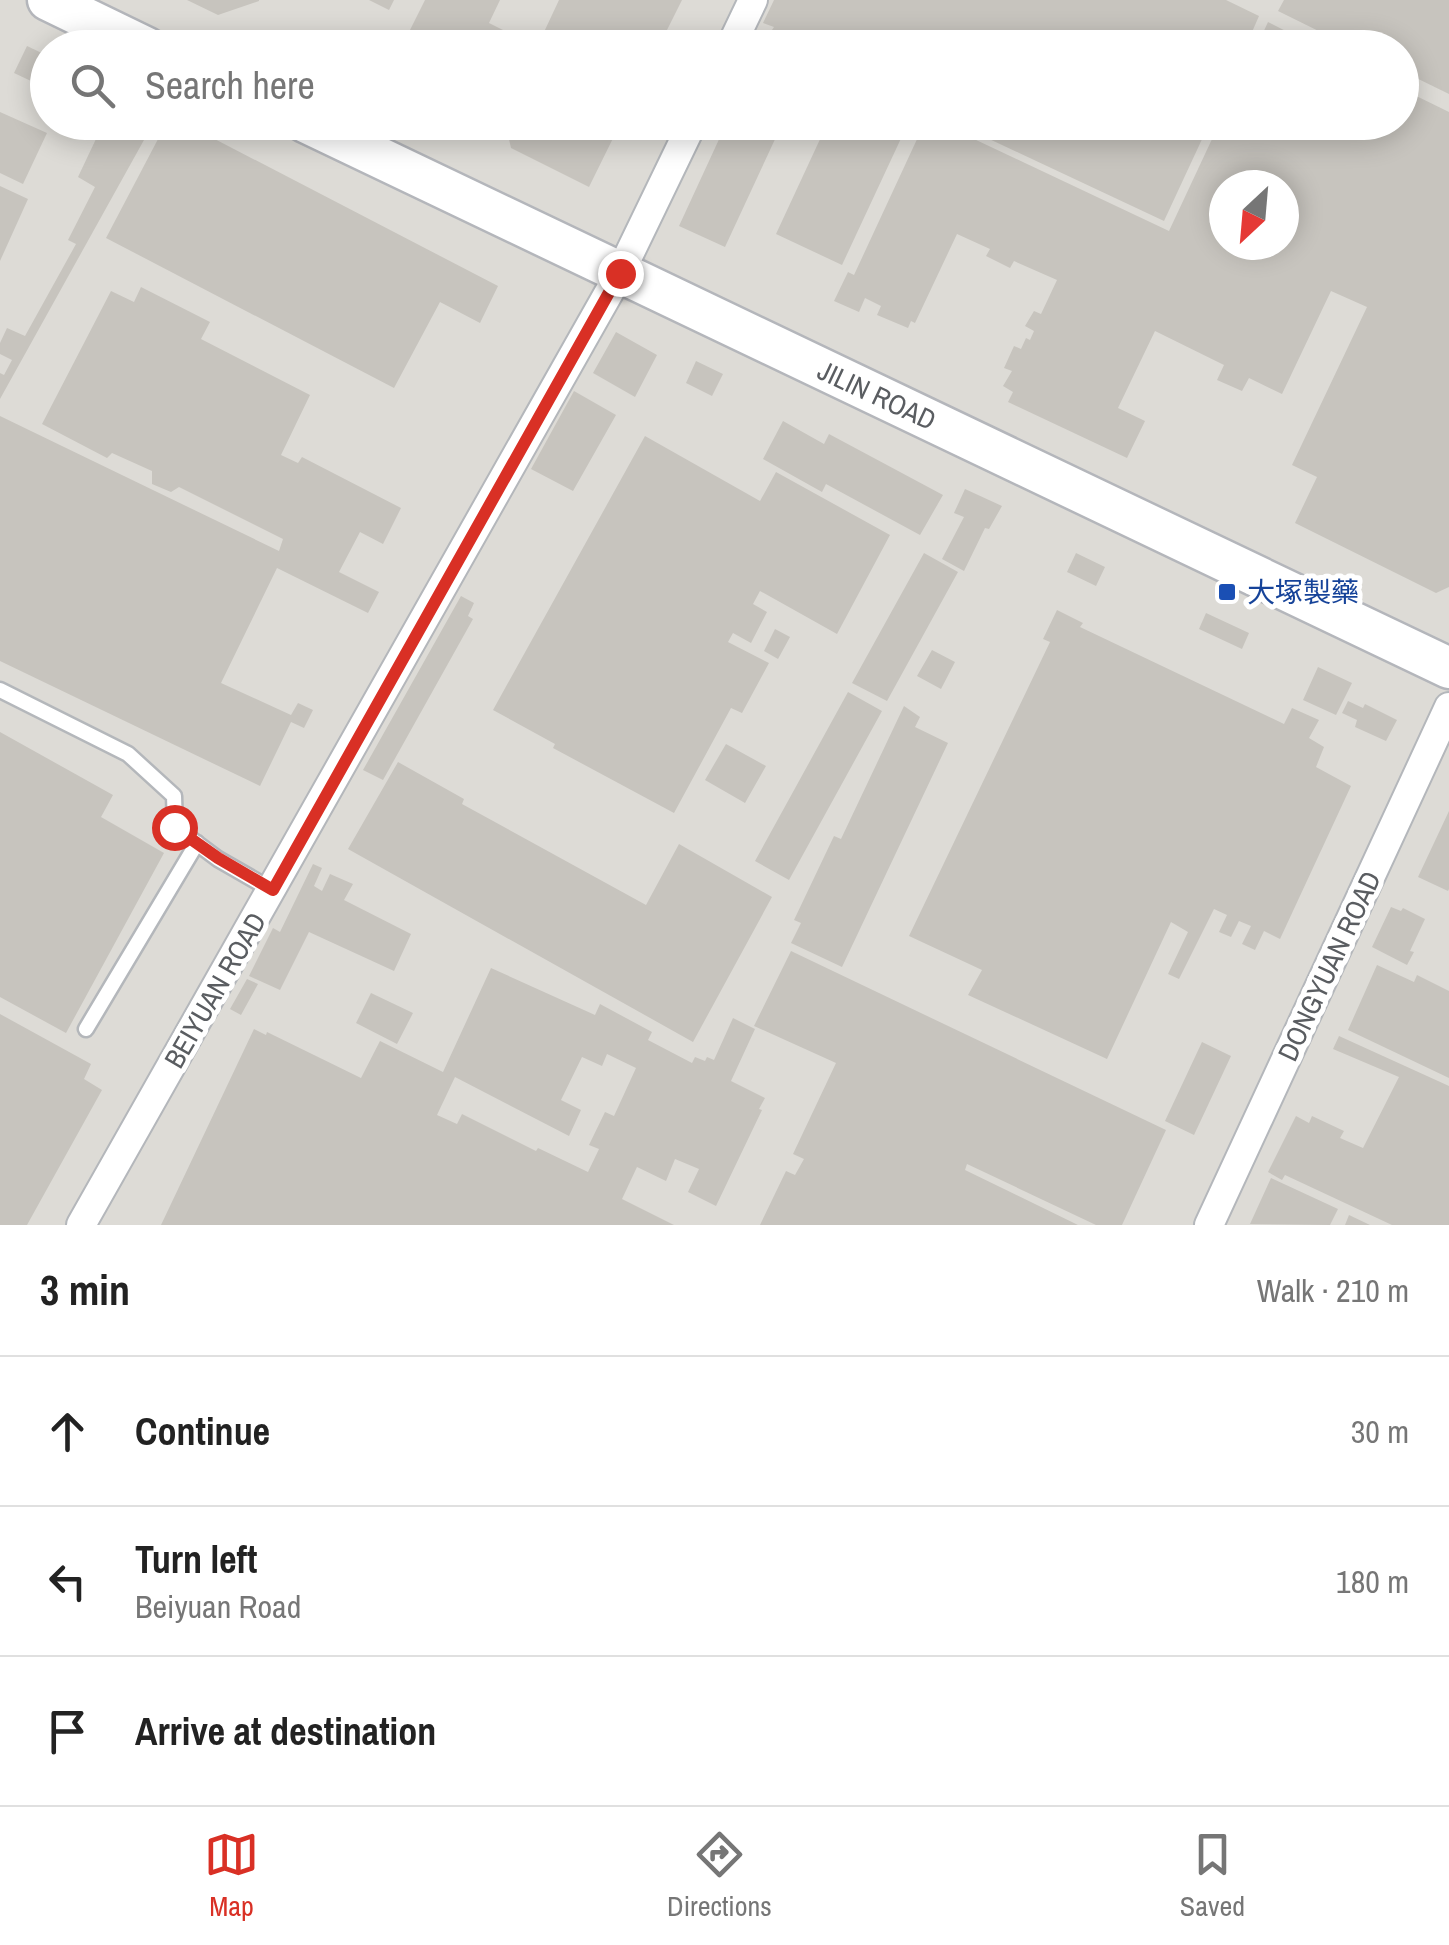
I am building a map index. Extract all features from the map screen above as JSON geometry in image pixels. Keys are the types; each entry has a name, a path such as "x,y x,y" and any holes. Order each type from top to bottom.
{"street":[{"path":"48,0 110,30"},
{"path":"738,30 752,0"},
{"name":"JILIN ROAD","path":"343,140 1449,668"},
{"name":"BEIYUAN ROAD","path":"81,1225 620,273 684,140"},
{"name":"DONGYUAN ROAD","path":"1209,1225 1449,707"}],"lane":[{"path":"0,690 128,754 174,796 174,827 273,890"},
{"path":"86,1029 197,843"}],"shaded area":[{"path":"0,0 1449,0 1449,1225 0,1225"}],"building":[{"path":"187,0 259,0 259,1 218,15"},
{"path":"369,0 394,0 389,10"},
{"path":"425,0 500,0 489,23 503,30 410,30"},
{"path":"559,0 682,0 667,30 545,30"},
{"path":"774,0 1226,0 1259,16 1253,30 772,30 774,27 763,23"},
{"path":"1284,0 1449,0 1449,94 1419,79 1419,30 1317,30 1278,11"},
{"path":"1268,22 1284,30 1264,30"},
{"path":"27,46 30,47 30,81 14,73"},
{"path":"1419,97 1449,112 1449,587 1436,593 1295,523 1317,477 1292,465 1367,307 1331,291 1282,394 1249,378 1242,391 1217,380 1224,365 1155,331 1118,408 1145,421 1127,458 1008,402 1013,392 1003,386 1012,371 1004,368 1014,346 1021,349 1026,338 1030,340 1034,331 1025,326 1034,311 1041,314 1057,280 1014,261 1010,268 986,256 990,249 957,234 915,323 911,321 908,328 877,315 881,306 865,298 859,312 834,301 848,272 854,275 917,140 976,140 1169,231 1212,140 1419,140"},
{"path":"0,112 30,125 30,140 44,140 23,184 0,173"},
{"path":"95,140 144,140 0,399 0,373 4,375 12,360 0,354 7,328 25,336 76,244 68,240 95,187 78,177"},
{"path":"158,140 217,140 498,286 480,323 440,302 394,388 106,238"},
{"path":"509,140 612,140 589,187 511,148"},
{"path":"719,140 775,140 725,247 679,226"},
{"path":"820,140 900,140 842,265 776,234"},
{"path":"991,140 1202,140 1164,221"},
{"path":"0,186 28,199 0,261"},
{"path":"141,287 210,322 201,339 310,395 281,455 298,463 302,457 401,508 383,544 360,532 339,572 379,592 368,613 277,568 221,683 291,715 298,703 313,710 304,728 291,722 260,786 0,661 0,416 279,551 283,539 179,487 171,492 152,484 152,471 112,453 107,458 42,424 111,291 134,302"},
{"path":"616,332 657,355 635,397 593,373"},
{"path":"696,361 723,374 712,396 686,383"},
{"path":"574,391 616,415 573,491 531,469"},
{"path":"783,421 824,444 829,434 943,495 920,535 826,484 822,492 763,459"},
{"path":"645,436 760,501 776,472 890,535 837,634 760,591 753,604 767,612 751,643 733,633 728,642 769,663 742,713 731,708 674,813 553,748 555,744 493,710"},
{"path":"965,489 1002,506 989,529 985,528 964,571 942,559 964,517 954,513"},
{"path":"924,553 958,572 887,701 852,683"},
{"path":"1076,553 1105,567 1096,586 1067,572"},
{"path":"461,596 474,603 468,616 473,619 383,780 363,770"},
{"path":"1057,610 1083,623 1080,627 1284,724 1292,708 1319,720 1309,738 1324,747 1316,767 1351,786 1280,939 1264,931 1255,950 1242,944 1251,926 1239,921 1231,937 1219,932 1227,915 1214,909 1179,979 1168,974 1188,932 1171,922 1107,1059 968,995 982,970 909,936 1050,642 1043,639"},
{"path":"1206,613 1249,633 1242,649 1199,629"},
{"path":"775,629 790,637 778,659 764,651"},
{"path":"932,650 955,662 941,689 917,676"},
{"path":"1318,667 1352,683 1336,715 1303,700"},
{"path":"848,692 882,711 789,880 755,861"},
{"path":"1348,701 1363,708 1365,704 1397,720 1386,741 1355,727 1357,720 1342,713"},
{"path":"904,706 920,717 915,727 948,743 842,967 791,943 801,923 794,920 834,836 841,839"},
{"path":"0,732 113,795 101,817 164,853 66,1033 0,997"},
{"path":"726,744 766,766 745,803 705,780"},
{"path":"398,762 464,799 462,804 646,905 679,844 772,897 693,1042 348,849"},
{"path":"1449,811 1449,889 1448,891 1418,877"},
{"path":"313,864 322,868 314,886 322,891 330,874 353,884 344,900 411,934 394,971 309,932 280,990 249,976 273,928 280,932"},
{"path":"1391,907 1401,911 1403,908 1425,919 1407,965 1372,947"},
{"path":"791,951 1166,1130 1122,1225 1096,1225 967,1164 965,1170 1078,1225 760,1225 786,1171 795,1175 804,1159 793,1154 836,1063 754,1026"},
{"path":"1377,965 1414,982 1417,975 1449,991 1449,1078 1348,1030"},
{"path":"491,968 595,1015 600,1004 652,1032 648,1040 692,1063 695,1057 714,1060 733,1018 755,1029 731,1081 765,1098 716,1206 688,1192 699,1169 675,1159 666,1181 637,1167 622,1199 674,1225 161,1225 254,1029 361,1078 380,1041 443,1072","holes":["607,1054 636,1068 614,1116 605,1112 589,1145 599,1149 588,1172 462,1114 457,1124 437,1115 455,1077 569,1136 581,1110 561,1100 582,1057 602,1066"]},
{"path":"247,979 258,984 241,1015 230,1009"},
{"path":"371,993 413,1013 397,1044 356,1023"},
{"path":"0,1014 91,1064 84,1079 102,1090 27,1225 0,1225"},
{"path":"1339,1036 1449,1086 1449,1225 1392,1225 1285,1175 1282,1180 1268,1172 1296,1116 1309,1123 1312,1116 1344,1131 1340,1138 1363,1148 1399,1077 1333,1049"},
{"path":"1202,1042 1231,1056 1194,1135 1165,1121"},
{"path":"1271,1178 1338,1209 1330,1225 1250,1224"},
{"path":"1349,1215 1370,1225 1345,1225"}],"place":[{"name":"大塚製藥","path":"1227,592"}],"route":[{"path":"174,827 273,890 620,273"}]}
